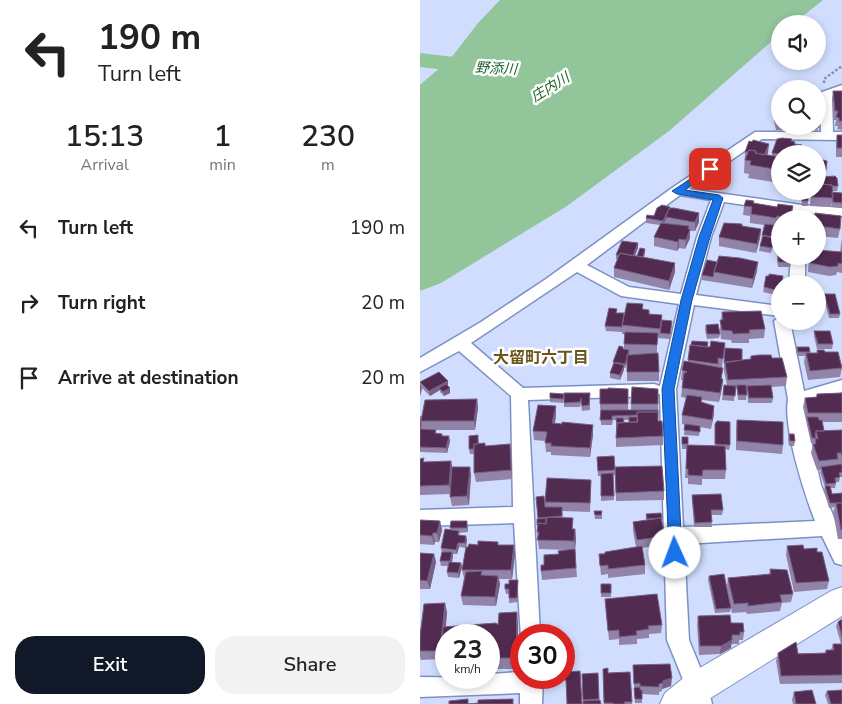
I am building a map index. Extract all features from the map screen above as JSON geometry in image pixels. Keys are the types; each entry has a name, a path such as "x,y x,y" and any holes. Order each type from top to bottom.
{"street":[{"path":"827,134 826,95 842,88"},
{"path":"420,366 520,306 578,266 677,191 759,135 827,134 842,136"},
{"path":"677,191 781,210"},
{"path":"719,198 704,237 687,300 668,389 678,640 692,698 842,600"},
{"path":"826,213 842,212"},
{"path":"578,266 626,292 771,310"},
{"path":"784,330 797,399 795,409 807,471 826,528 842,558"},
{"path":"460,343 519,394 668,389"},
{"path":"797,399 842,386"},
{"path":"519,394 529,624"},
{"path":"420,518 523,516"},
{"path":"675,536 826,528"},
{"path":"420,687 510,681"},
{"path":"531,704 532,689"}],"water":[{"name":"庄内川","path":"500,0 823,0 804,15 771,15 771,42 669,131 567,206 441,283 420,291 420,85 451,58 478,23"}],"building":[{"path":"833,91 842,91 842,121 839,121 839,118 836,117 838,111 835,111"},
{"path":"837,135 842,135 842,148 837,148"},
{"path":"777,139 792,139 791,141 795,142 794,144 802,145 775,145"},
{"path":"753,140 769,144 764,155 756,153 756,151 749,150 745,152 749,141 752,142"},
{"path":"749,150 771,156 771,168 750,165 751,161 745,160"},
{"path":"835,176 838,186 826,184 826,177"},
{"path":"826,185 832,185 833,198 826,198"},
{"path":"832,192 842,193 842,203 833,202"},
{"path":"746,200 777,207 778,204 793,206 792,210 771,210 771,217 751,214 752,207 744,206"},
{"path":"662,205 670,207 663,221 646,218 647,215 654,216 657,208"},
{"path":"669,208 699,213 695,222 693,222 666,217"},
{"path":"826,214 841,216 840,229 826,227"},
{"path":"661,223 689,226 688,229 690,229 686,240 679,239 678,242 654,237"},
{"path":"724,223 742,224 742,226 761,229 757,244 719,237"},
{"path":"765,224 771,225 771,236 762,235"},
{"path":"763,236 771,237 771,248 760,246"},
{"path":"622,241 638,243 633,256 620,253 616,255"},
{"path":"640,248 645,249 643,257 637,256"},
{"path":"826,251 842,252 842,264 838,263 838,266 820,265 826,265"},
{"path":"620,253 675,263 669,281 614,268"},
{"path":"719,256 758,262 753,279 714,272"},
{"path":"707,260 717,262 713,277 702,275"},
{"path":"769,274 776,275 771,275 771,289 764,287 766,276 769,276"},
{"path":"826,294 835,294 840,314 830,314"},
{"path":"627,303 643,304 642,309 649,310 649,314 662,315 660,329 622,325"},
{"path":"609,308 617,309 616,313 624,313 622,327 605,326"},
{"path":"761,311 765,329 749,330 750,333 733,334 732,331 722,330 720,320 723,320 722,312"},
{"path":"662,320 672,321 670,334 660,333"},
{"path":"718,324 720,334 707,334 706,325"},
{"path":"814,331 830,331 833,344 818,344"},
{"path":"625,332 658,333 657,345 624,344"},
{"path":"692,341 708,342 707,347 691,345"},
{"path":"711,341 725,343 723,359 718,358 718,364 688,360 690,345 710,347"},
{"path":"619,346 629,350 625,364 613,362"},
{"path":"797,347 809,347 810,352 798,352"},
{"path":"725,348 742,349 742,360 724,363"},
{"path":"817,350 838,352 842,368 810,371 806,353 818,353"},
{"path":"658,353 659,372 627,372 627,355"},
{"path":"771,355 772,358 782,358 787,377 728,380 725,362 751,359 751,356"},
{"path":"684,361 723,368 720,393 682,388 684,373 687,372 682,370"},
{"path":"614,363 624,365 620,375 610,373"},
{"path":"439,372 448,381 429,391 420,382"},
{"path":"446,384 450,388 443,392 439,388"},
{"path":"724,385 736,386 735,396 723,395"},
{"path":"737,385 746,385 747,395 738,395"},
{"path":"771,385 773,398 749,398 747,386"},
{"path":"632,387 658,389 658,404 631,404"},
{"path":"600,389 628,389 628,404 600,404"},
{"path":"550,393 564,394 563,399 550,398"},
{"path":"564,393 590,393 589,405 582,406 581,398 580,402 564,403"},
{"path":"842,393 842,413 808,413 805,398 817,397 817,394"},
{"path":"687,395 702,397 701,402 714,406 712,420 682,415"},
{"path":"477,399 474,421 421,421 425,400"},
{"path":"538,405 556,406 552,423 593,425 590,448 551,446 551,443 545,443 547,432 533,431"},
{"path":"601,410 658,410 658,412 637,412 637,415 612,416 612,420 600,420"},
{"path":"637,412 658,412 658,421 662,421 663,436 616,438 617,423 638,422"},
{"path":"629,417 637,417 637,422 629,422"},
{"path":"807,417 818,417 819,420 822,420 824,431 816,431 816,438 812,438"},
{"path":"616,418 623,418 624,422 617,423 617,427"},
{"path":"737,420 783,422 783,445 737,441"},
{"path":"717,421 730,422 730,445 715,444 715,424"},
{"path":"685,424 700,426 700,432 684,430"},
{"path":"420,429 436,430 435,433 449,436 446,448 420,447"},
{"path":"842,430 842,456 841,453 837,453 838,459 819,461 813,444 816,444 815,438 818,439 816,431"},
{"path":"789,434 794,434 795,441 790,441"},
{"path":"478,435 478,444 474,444 474,449 469,449 469,436"},
{"path":"682,437 688,437 688,444 682,444"},
{"path":"485,443 485,446 510,444 511,470 474,473 474,444"},
{"path":"687,445 725,446 726,470 703,470 702,476 688,475 688,469 686,469"},
{"path":"614,456 615,470 598,471 597,457"},
{"path":"424,458 423,462 451,461 449,485 420,486 420,459"},
{"path":"842,464 842,472 839,473 840,477 835,478 836,483 826,484 821,467"},
{"path":"662,466 664,491 616,493 615,467"},
{"path":"452,467 470,467 467,496 450,497"},
{"path":"613,473 614,496 601,496 601,474"},
{"path":"547,478 591,480 590,503 545,502"},
{"path":"825,486 830,486 832,494 842,493 842,503 830,503"},
{"path":"721,494 723,510 711,510 712,522 695,523 692,495"},
{"path":"544,496 545,507 562,507 562,516 538,518 536,497"},
{"path":"836,503 842,503 842,530 841,530"},
{"path":"594,511 602,511 601,515 595,515"},
{"path":"661,513 662,518 647,519 646,514"},
{"path":"547,517 573,518 572,529 575,529 574,541 537,540 539,532 537,532 538,523 546,524"},
{"path":"546,518 546,524 538,523 537,525 537,519"},
{"path":"661,518 665,536 637,540 633,522"},
{"path":"420,520 440,521 437,533 433,533 432,536 420,535"},
{"path":"451,521 467,521 467,528 450,528"},
{"path":"445,529 459,531 458,535 466,536 465,543 458,543 456,550 441,548"},
{"path":"478,541 498,542 498,545 514,545 511,570 462,570 466,547 469,544 478,545"},
{"path":"803,545 804,549 817,548 817,552 822,552 829,581 796,583 787,546"},
{"path":"642,546 645,565 608,569 608,565 600,566 599,554"},
{"path":"575,549 576,568 541,571 541,565 544,565 544,555 559,554 558,551"},
{"path":"442,552 452,552 450,561 440,561"},
{"path":"420,553 434,554 427,581 420,580"},
{"path":"449,562 461,563 458,573 447,572"},
{"path":"770,569 787,570 793,594 780,595 782,602 748,606 748,603 734,604 728,578 771,574"},
{"path":"482,571 481,575 498,576 495,597 461,596 466,572"},
{"path":"724,574 731,608 716,609 709,576"},
{"path":"509,580 518,580 517,598 509,598 509,589 505,589 505,584 509,584"},
{"path":"601,584 611,584 611,593 601,593"},
{"path":"657,594 662,625 648,626 649,629 636,631 637,635 619,637 619,630 608,631 605,599"},
{"path":"445,603 443,624 435,624 435,651 420,651 424,604"},
{"path":"517,612 517,624 510,624 510,658 500,658 499,613"},
{"path":"730,615 731,623 743,623 744,632 740,632 740,635 732,635 732,640 721,646 700,646 698,616"},
{"path":"842,619 842,637 838,622"},
{"path":"796,642 798,654 826,653 826,650 834,650 833,644 842,644 842,675 781,676 778,653"},
{"path":"670,664 672,678 663,681 663,683 659,684 659,687 640,686 640,683 634,684 633,665"},
{"path":"608,668 608,673 630,672 632,702 624,702 625,704 604,703 603,669"},
{"path":"575,671 580,671 582,704 567,704 566,689 575,689"},
{"path":"598,673 599,699 583,700 582,674"},
{"path":"640,687 642,699 635,699 634,688"},
{"path":"812,690 816,704 796,704 794,692"},
{"path":"842,690 842,704 831,704 827,691"},
{"path":"468,699 468,704 449,704 449,701"},
{"path":"513,699 513,704 468,704 478,703 478,700"},
{"path":"600,700 601,704 583,704 583,701"}],"waterway":[{"name":"野添川","path":"420,60 488,68"}],"district":[{"name":"大留町六丁目","path":"541,357"}],"route":[{"path":"675,553 668,389 687,300 704,237 719,198 677,191 710,169"}]}
